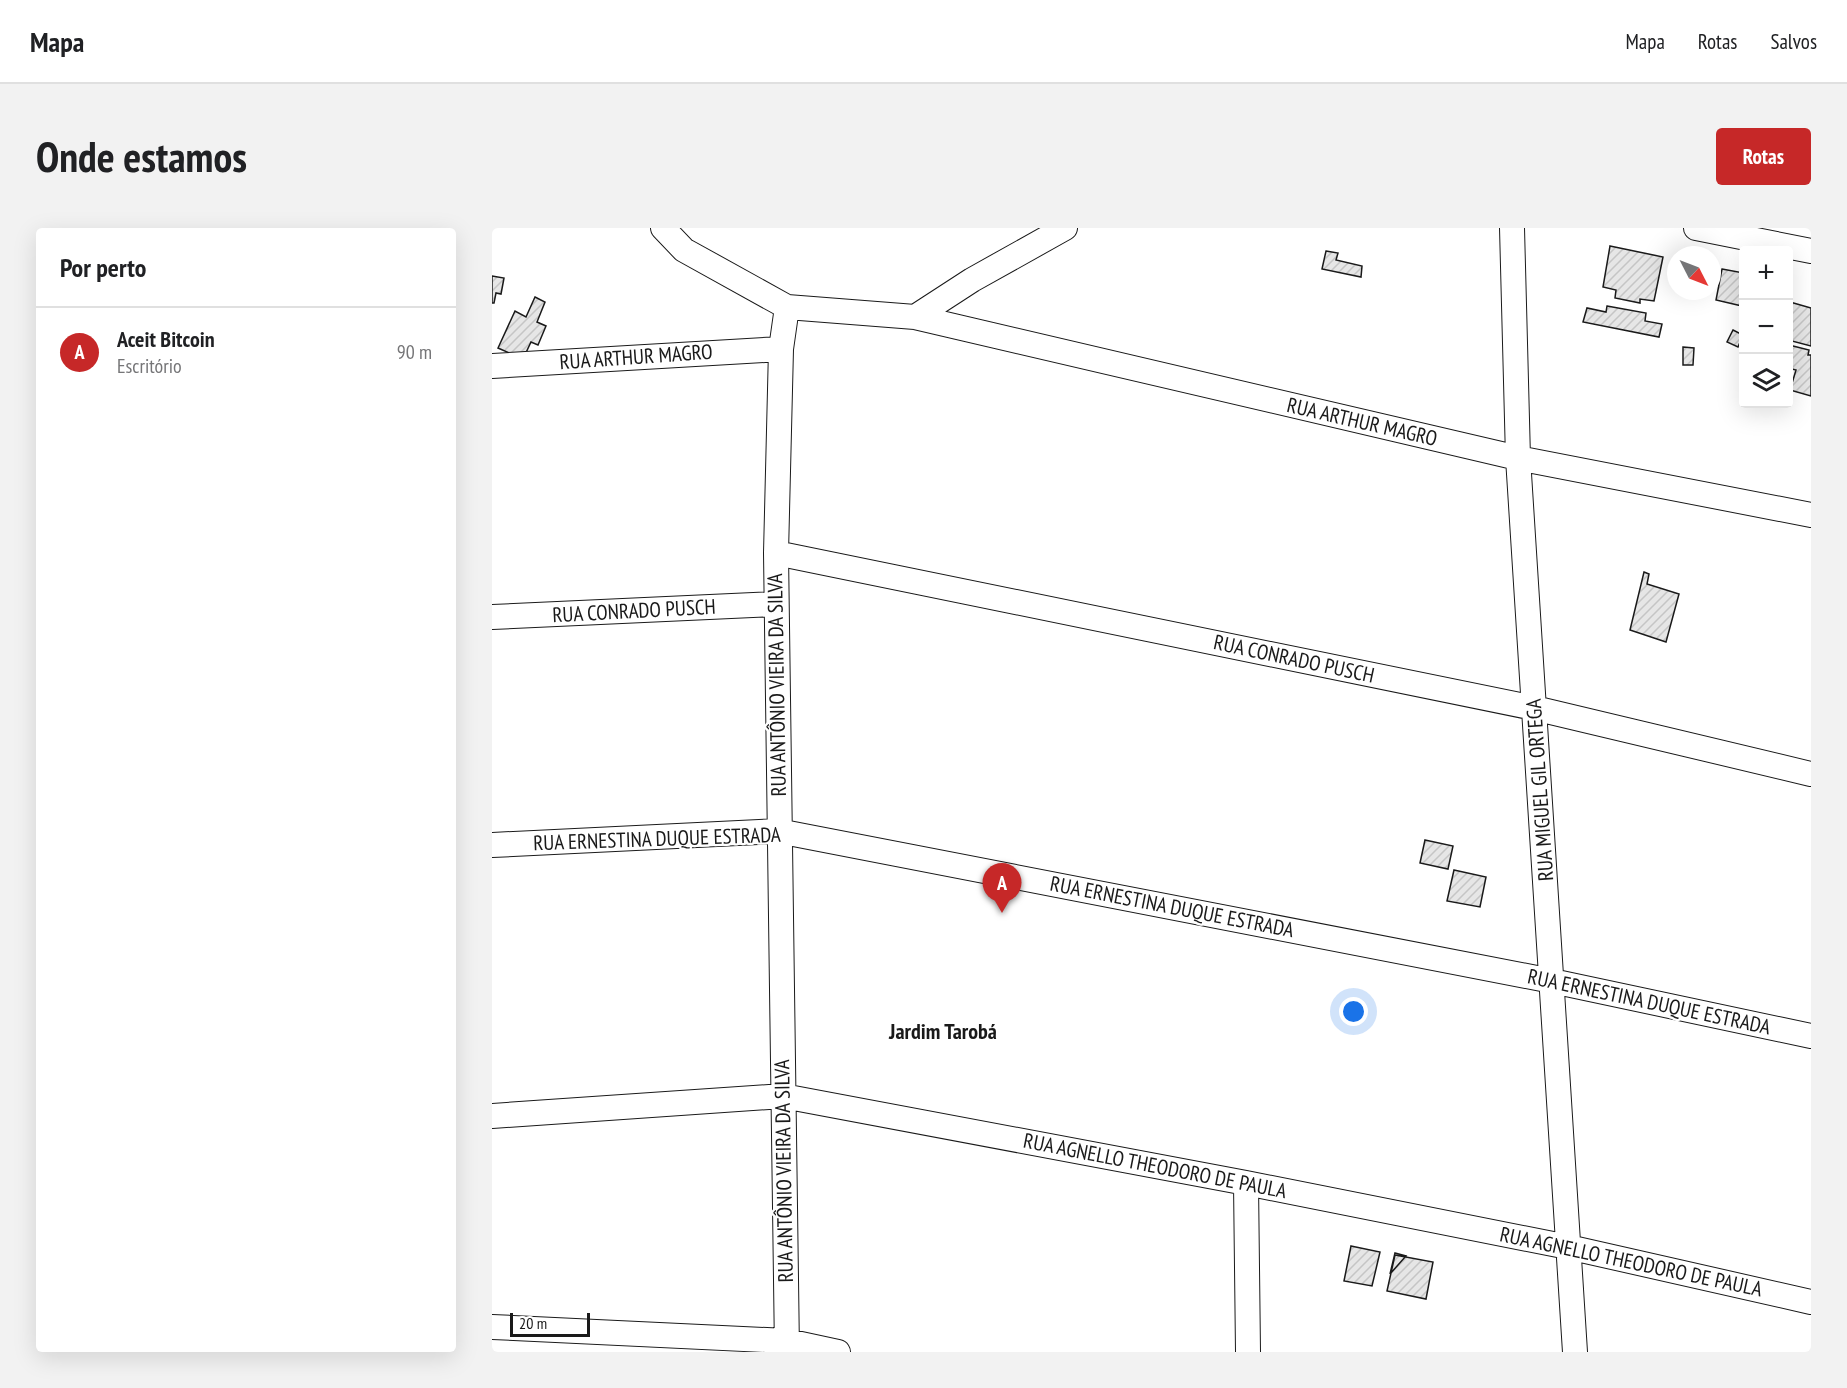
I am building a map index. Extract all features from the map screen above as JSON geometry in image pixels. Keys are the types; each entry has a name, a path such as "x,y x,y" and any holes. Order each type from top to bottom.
{"street":[{"path":"663,228 684,250 787,307"},
{"path":"915,317 972,280 1065,228"},
{"name":"RUA MIGUEL GIL ORTEGA","path":"1512,228 1518,458 1575,1352"},
{"path":"1696,228 1797,242"},
{"name":"RUA ARTHUR MAGRO","path":"787,307 915,317 1518,458 1811,515"},
{"name":"RUA ANTÔNIO VIEIRA DA SILVA","path":"787,307 781,349 776,553 778,831 787,1346"},
{"name":"RUA ARTHUR MAGRO","path":"492,366 781,349"},
{"name":"RUA CONRADO PUSCH","path":"776,553 1534,708 1811,774"},
{"name":"RUA CONRADO PUSCH","path":"492,617 776,604"},
{"name":"RUA ERNESTINA DUQUE ESTRADA","path":"492,845 778,831 1552,981 1811,1036"},
{"name":"RUA AGNELLO THEODORO DE PAULA","path":"492,1116 783,1096 1568,1246 1811,1302"},
{"path":"1246,1183 1248,1352"},
{"path":"492,1327 787,1346 838,1352"}],"building":[{"path":"1610,246 1663,257 1654,301 1640,299 1640,303 1615,298 1616,290 1603,287"},
{"path":"1326,251 1338,253 1336,260 1362,266 1361,277 1322,269"},
{"path":"1722,269 1739,272 1739,305 1716,300 1721,300"},
{"path":"492,276 504,278 501,294 496,293 494,303 492,303"},
{"path":"535,297 545,302 537,322 546,326 538,345 531,342 523,359 498,348 515,311 526,317"},
{"path":"1793,303 1811,308 1811,346 1793,341"},
{"path":"1607,306 1646,313 1645,321 1662,324 1659,337 1583,322 1587,308 1606,312"},
{"path":"1733,330 1739,333 1738,347 1727,342"},
{"path":"1793,346 1809,350 1808,355 1811,355 1811,396 1793,391 1796,370 1793,369"},
{"path":"1683,347 1694,348 1693,365 1683,365"},
{"path":"1644,572 1649,574 1647,584 1679,594 1666,642 1630,630"},
{"path":"1425,840 1453,846 1448,869 1420,863"},
{"path":"1454,870 1486,877 1480,907 1447,901"},
{"path":"1351,1246 1380,1252 1372,1286 1344,1281"},
{"path":"1395,1253 1406,1256 1390,1274"},
{"path":"1395,1255 1433,1262 1426,1299 1387,1291"}],"place":[{"name":"Aceit Bitcoin","path":"1002,913"}],"district":[{"name":"Jardim Tarobá","path":"943,1031"}]}
